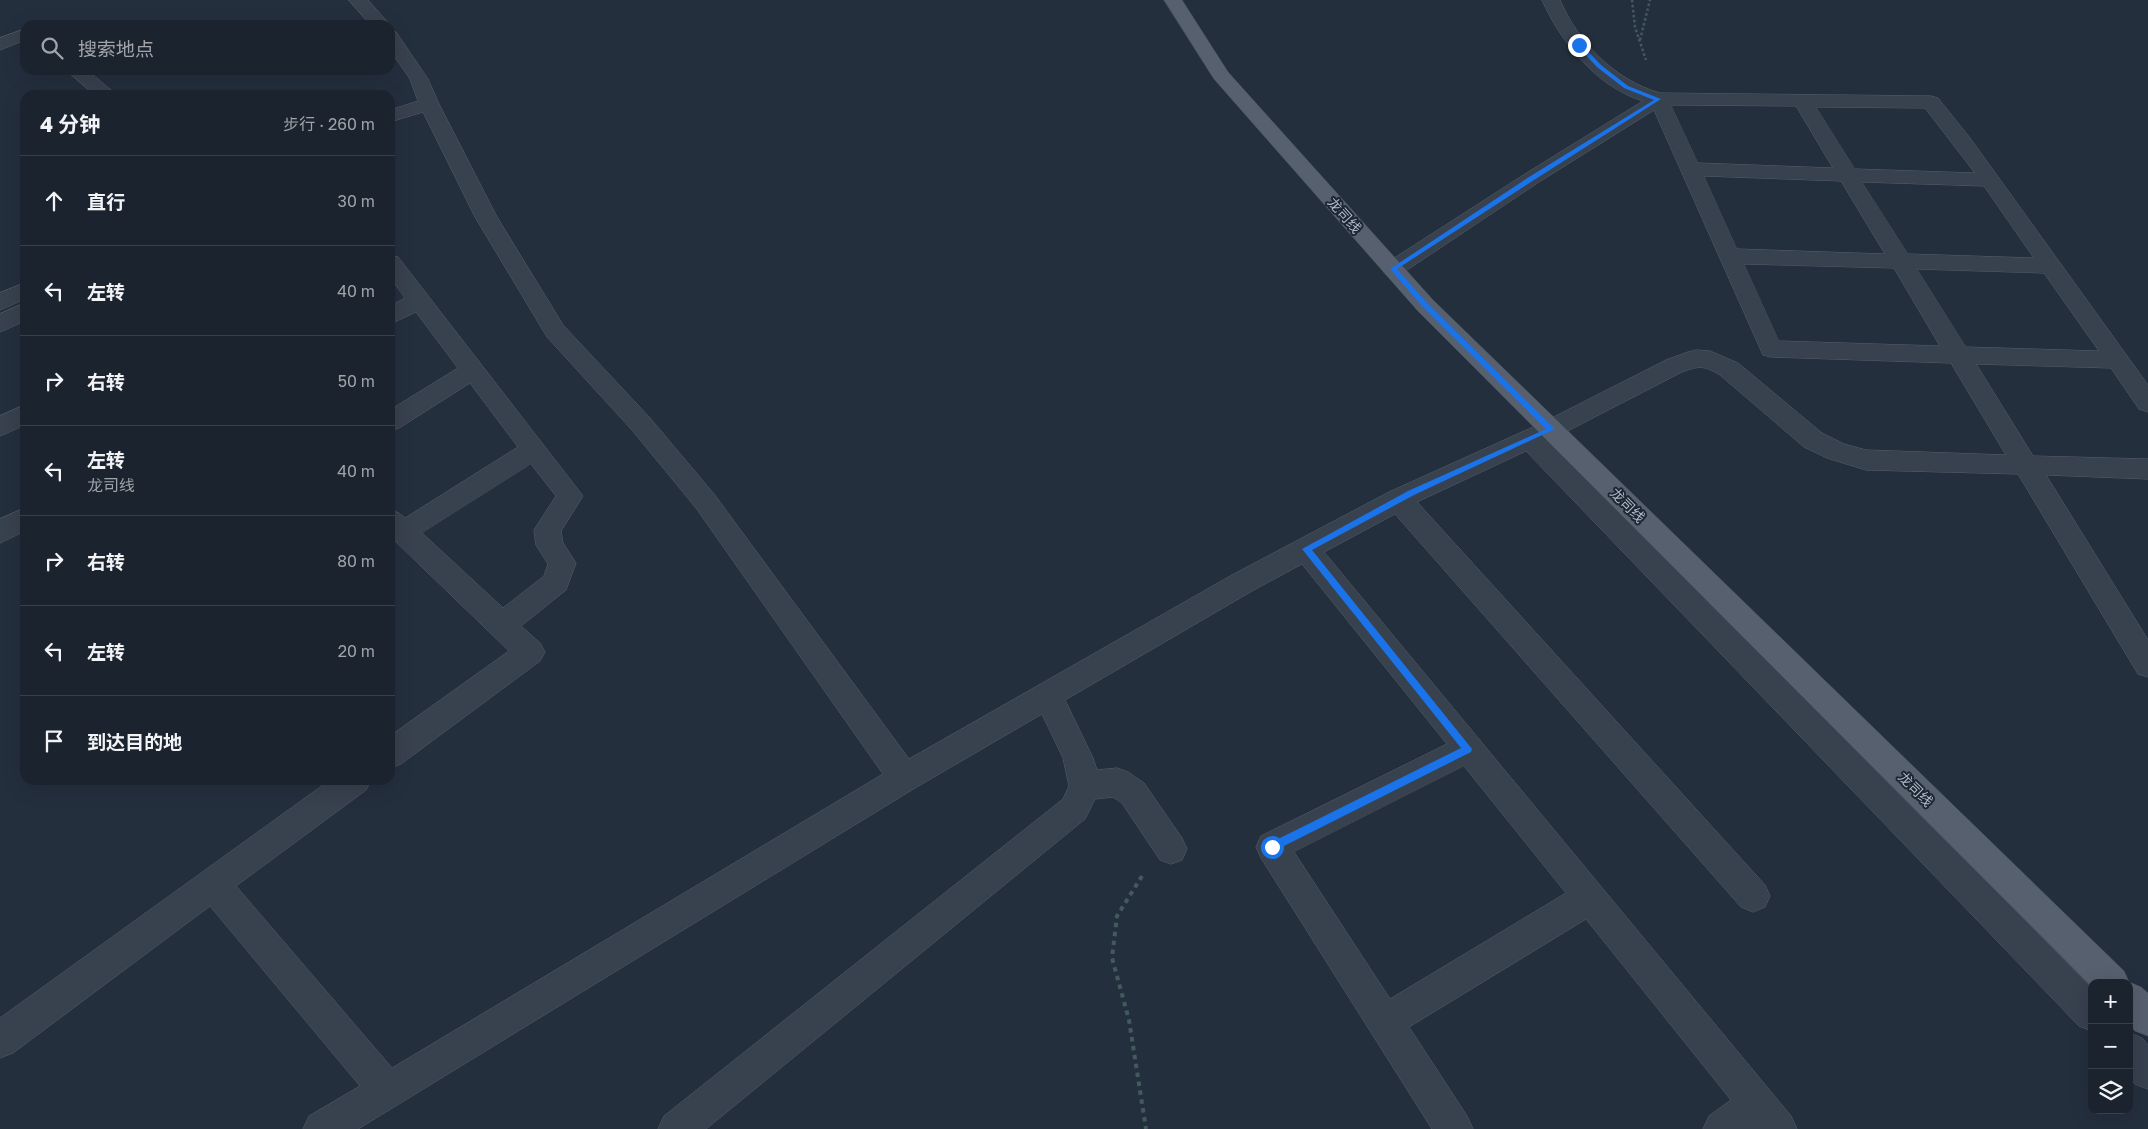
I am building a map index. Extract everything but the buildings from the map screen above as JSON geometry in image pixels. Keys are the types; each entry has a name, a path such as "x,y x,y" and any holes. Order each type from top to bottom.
{"main road":[{"name":"龙司线","path":"1173,0 1221,75 1540,434 2108,979"},
{"path":"2133,1004 2148,1018"}],"street":[{"path":"358,0 376,20"},
{"path":"1551,0 1556,16 1599,66 1626,87 1658,99 1931,102 1990,180 2148,402"},
{"path":"0,44 20,36"},
{"path":"395,43 419,79 429,104 486,217 555,331 641,424 705,501 904,778"},
{"path":"81,75 101,90"},
{"path":"1393,269 1532,178 1658,99"},
{"path":"1658,99 1771,349 2118,360"},
{"path":"1802,100 2148,664"},
{"path":"395,114 429,104"},
{"path":"1690,169 1990,180"},
{"path":"1729,256 2051,266"},
{"path":"395,269 570,496 546,530 550,545 562,563 556,582 502,625"},
{"path":"0,302 20,292"},
{"path":"395,313 419,300"},
{"path":"0,324 20,314"},
{"path":"322,1129 388,1092 904,778 1242,583 1398,499 1540,434 1674,366 1696,358 1710,359 1729,369 1813,440 1836,451 1866,460 2148,469"},
{"path":"395,419 473,370"},
{"path":"0,427 20,417"},
{"path":"1540,434 2088,1009"},
{"path":"395,750 530,652 396,526 534,449"},
{"path":"1398,499 1753,896"},
{"path":"0,532 20,521"},
{"path":"1306,549 1768,1117 1722,1129"},
{"path":"678,1129 1074,809 1085,786 1078,758 1048,695"},
{"path":"1454,1129 1272,847 1468,749"},
{"path":"1085,786 1117,782 1133,793 1171,849"},
{"path":"0,1039 347,785"},
{"path":"213,884 388,1092"},
{"path":"1385,1022 1589,898"},
{"path":"2133,1056 2148,1071"}],"path":[{"path":"1632,0 1635,27 1658,99"},
{"path":"1640,40 1650,0"},
{"path":"1146,1129 1129,1020 1112,958 1117,916 1146,869 1171,849"}],"route":[{"path":"1272,847 1468,749 1306,549 1411,493 1551,429 1425,305 1393,269 1532,178 1658,99 1626,87 1599,66 1579,45"}]}
